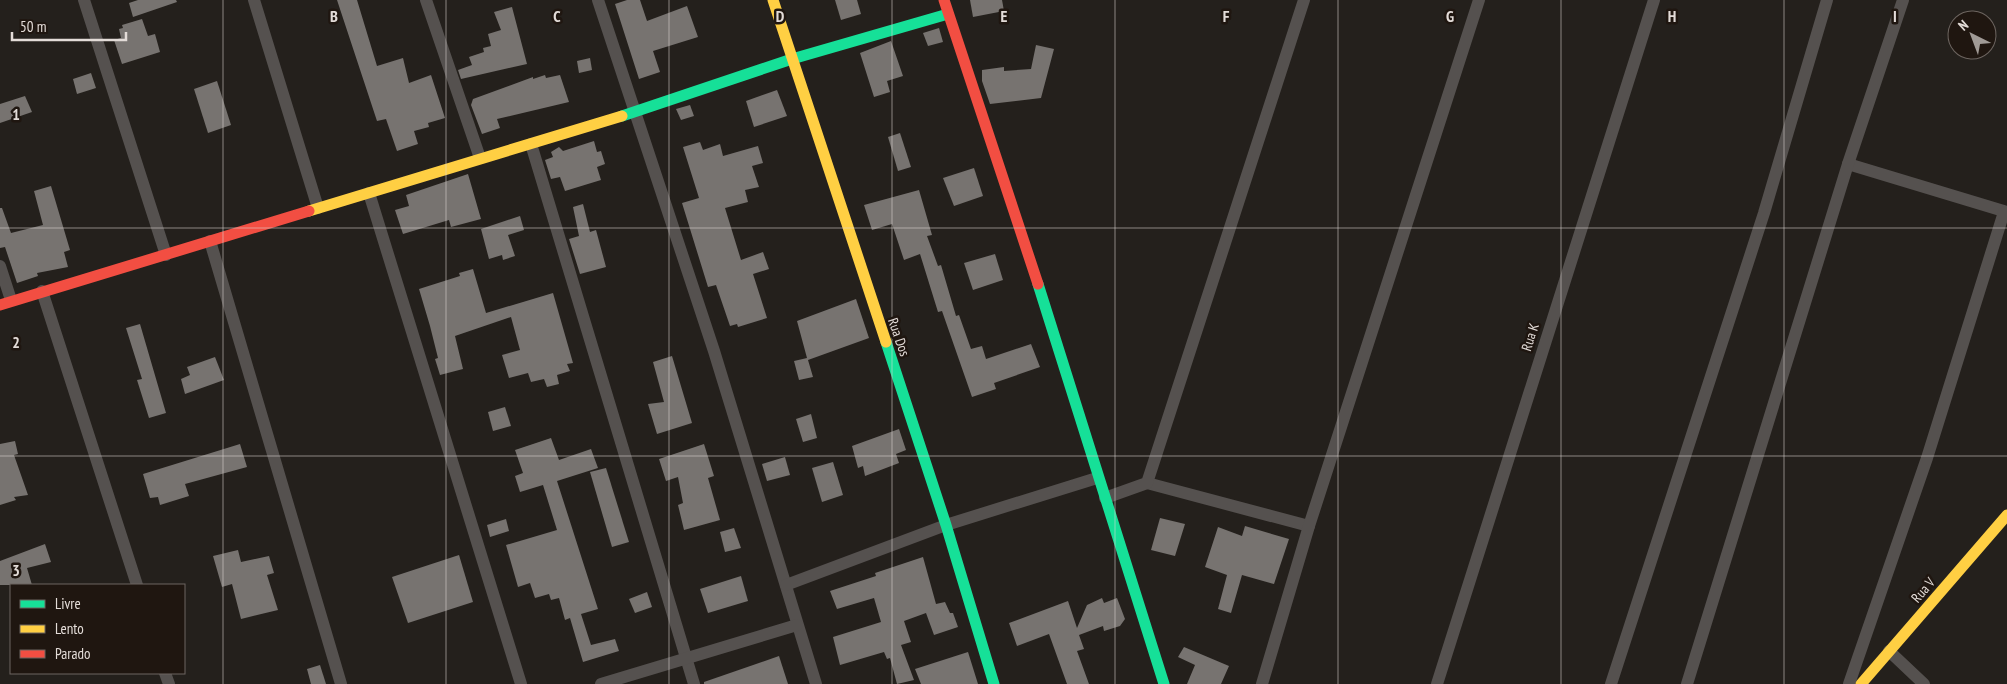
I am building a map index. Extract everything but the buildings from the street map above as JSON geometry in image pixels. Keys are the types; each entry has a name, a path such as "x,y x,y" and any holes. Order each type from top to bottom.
{"street":[{"path":"84,0 166,255"},
{"path":"254,0 318,208"},
{"path":"426,0 480,158"},
{"path":"598,0 714,351 816,684"},
{"name":"Rua Dos","path":"773,0 946,525 994,684"},
{"path":"944,0 1022,234 1164,684"},
{"path":"1147,483 1304,0"},
{"path":"1262,684 1310,526 1479,0"},
{"name":"Rua K","path":"1436,684 1654,0"},
{"path":"1611,684 1764,213 1827,0"},
{"path":"1687,684 1848,164 1903,0"},
{"path":"0,266 6,303 635,112 792,59 948,14"},
{"path":"531,144 694,684"},
{"path":"1848,164 2006,212 1933,439 1849,684"},
{"path":"369,193 521,684"},
{"path":"210,241 341,684"},
{"path":"42,291 137,584"},
{"path":"786,585 946,525 1098,478"},
{"path":"1105,498 1147,483 1310,526"},
{"name":"Rua V","path":"1861,684 2007,515"},
{"path":"601,684 797,625"},
{"path":"1889,651 1924,684"}],"traffic: fast":[{"path":"622,116 792,59 948,14"},
{"path":"1038,284 1164,684"},
{"path":"886,342 946,525 994,684"}],"traffic: slow":[{"path":"773,0 886,342"},
{"path":"309,211 622,116"},
{"path":"1861,684 2007,515"}],"traffic: jam":[{"path":"944,0 1038,284"},
{"path":"0,305 309,211"}]}
